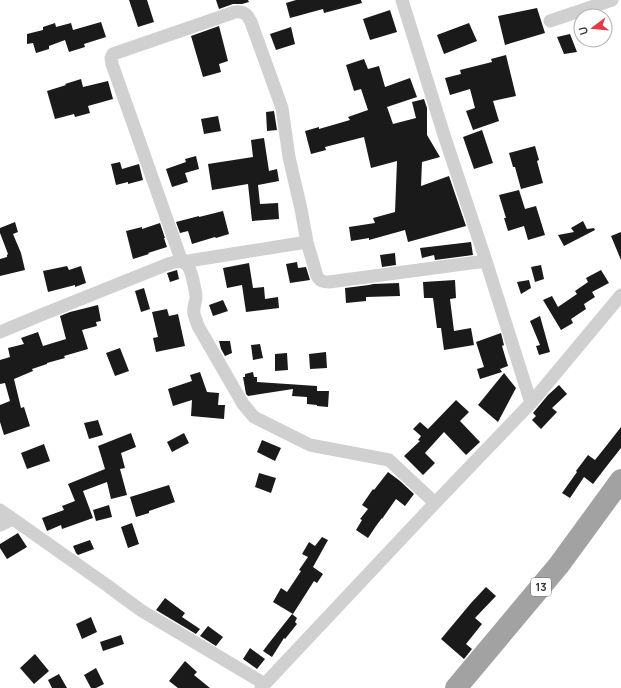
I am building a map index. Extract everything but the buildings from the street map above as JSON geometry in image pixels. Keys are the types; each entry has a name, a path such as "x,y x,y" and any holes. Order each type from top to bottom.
{"highway":[{"name":"13","path":"456,688 559,565 621,480"}],"street":[{"path":"402,0 531,403"},
{"path":"550,21 612,0"},
{"path":"434,503 389,460 310,445 254,417 243,404 198,326 194,314 196,291 192,273 188,266 182,262 112,64 111,58 113,54 235,12 245,14 249,17 251,22 282,108 289,157 307,242 317,276 320,280 329,282 486,261"},
{"path":"0,332 41,314 176,261 182,262 307,242"},
{"path":"0,510 142,611 263,686 434,503 531,403 621,295"},
{"path":"0,525 13,518"}]}
